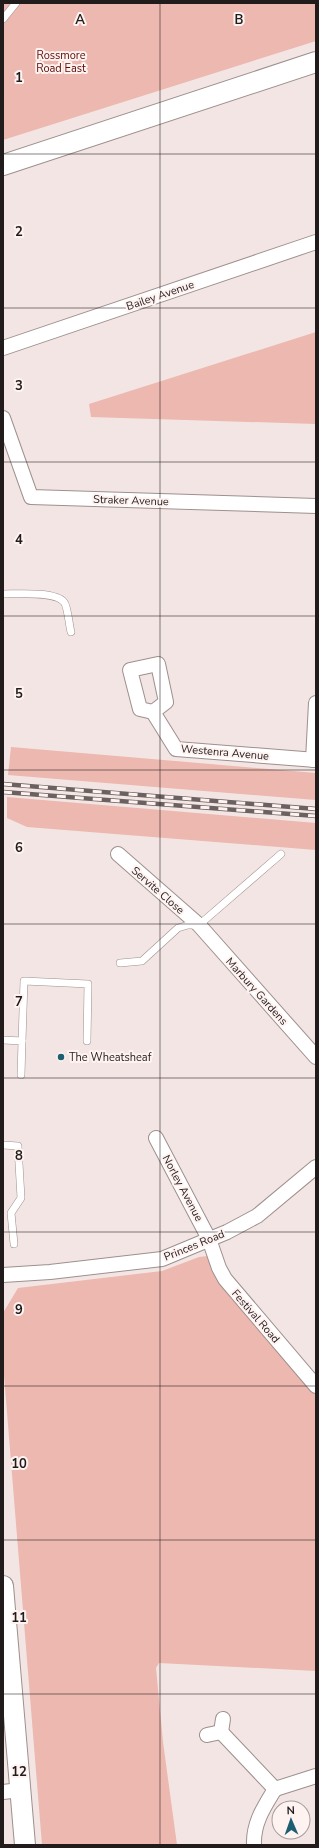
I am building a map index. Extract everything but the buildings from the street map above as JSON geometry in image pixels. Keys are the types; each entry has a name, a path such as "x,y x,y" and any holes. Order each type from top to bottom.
{"main road":[{"path":"3,164 316,62"},
{"path":"3,1586 12,1791 25,1845"}],"street":[{"name":"Bailey Avenue","path":"3,348 316,242"},
{"name":"Straker Avenue","path":"3,418 31,497 316,506"},
{"path":"315,760 316,703"},
{"name":"Westenra Avenue","path":"153,712 176,749 315,760"},
{"name":"Servite Close","path":"118,854 198,925"},
{"name":"Marbury Gardens","path":"198,925 316,1057"},
{"name":"Norley Avenue","path":"156,1138 209,1239"},
{"name":"Princes Road","path":"3,1275 50,1272 162,1259 227,1232 256,1216 316,1167"},
{"name":"Festival Road","path":"209,1239 219,1268 225,1280 316,1386"},
{"path":"207,1735 222,1725 275,1789"},
{"path":"254,1845 253,1835 258,1817 275,1789 316,1776"}],"lane":[{"path":"3,19 16,3"},
{"path":"3,594 48,595 58,597 65,603 70,632"},
{"path":"120,963 142,961 178,928 188,925 198,925 281,854"},
{"path":"21,1074 24,981 88,984 87,1041"},
{"path":"3,1040 22,1041"},
{"path":"3,1146 18,1146 21,1198 11,1213 14,1244"}],"green space":[{"name":"Rossmore Road East","path":"3,3 316,3 316,41 3,140"},
{"path":"316,332 316,424 91,417 89,404"},
{"path":"11,747 316,773 316,800 8,775"},
{"path":"7,797 316,823 316,850 27,827 7,818"},
{"path":"208,1256 217,1279 316,1394 316,1671 159,1663 156,1668 163,1742 177,1845 42,1845 3,1363 3,1313 18,1288 162,1271 199,1257"}],"railway":[{"path":"3,784 316,809"},
{"path":"3,792 316,816"}],"place":[{"name":"The Wheatsheaf","path":"61,1057"}]}
